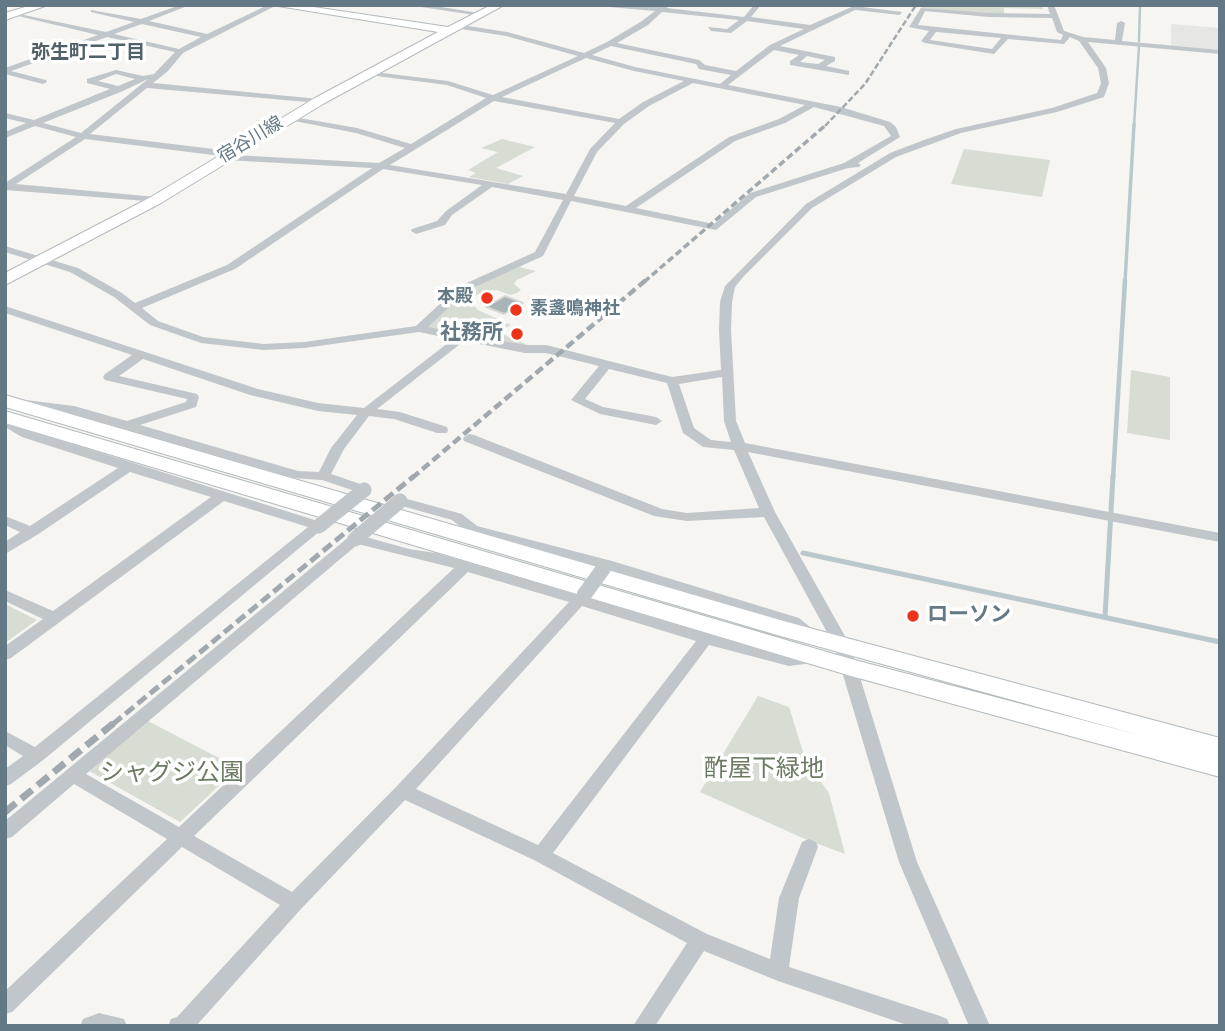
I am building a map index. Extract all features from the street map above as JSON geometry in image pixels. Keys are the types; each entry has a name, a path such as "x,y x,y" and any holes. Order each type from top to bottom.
{"street":[{"path":"11,16 43,5"},
{"path":"109,5 93,11 208,36"},
{"path":"172,5 184,6"},
{"path":"7,187 83,136 145,82 165,69 180,51 276,5 507,34 583,57 860,115 887,124 893,129 896,137 847,165 845,173 821,191 730,286 725,330 730,421 768,512 846,656 908,862 980,1026"},
{"path":"411,5 481,14"},
{"name":"宿谷川線","path":"5,281 156,200 369,73 499,5"},
{"path":"589,5 663,8 809,27"},
{"path":"711,29 728,31 746,19 758,5"},
{"path":"5,71 184,6"},
{"path":"134,307 231,267 381,166 493,98 610,44 645,23 663,8"},
{"path":"722,86 773,47 809,27 854,8 900,13"},
{"path":"1067,35 1064,42 913,27 923,9 989,15 1052,11 1061,32 1082,39 1220,52"},
{"path":"11,16 180,51"},
{"path":"1118,42 1121,23"},
{"path":"934,29 925,41 995,52 1007,36"},
{"path":"5,115 83,136 228,155 381,166 716,227 753,195 847,165 894,155 959,131 1054,110 1101,95 1105,83 1102,68 1082,39"},
{"path":"610,44 699,62 702,67 737,74"},
{"path":"773,47 832,59 819,67"},
{"path":"805,54 793,63 846,73"},
{"path":"5,71 43,82"},
{"path":"120,89 90,82 116,72 145,82 319,101"},
{"path":"369,73 448,83 493,98 621,122"},
{"path":"419,329 462,289 539,254 547,244 567,198 593,151 621,122 646,104 693,80"},
{"path":"5,135 120,89 145,82"},
{"path":"627,210 732,139 782,121 813,104"},
{"path":"288,119 357,131 384,141 413,147"},
{"path":"809,206 894,155"},
{"path":"416,231 441,223 449,213 490,184"},
{"path":"7,187 156,200"},
{"path":"5,249 45,260 92,279 154,323 201,340 235,345 304,345 419,329 525,349 546,349 671,381 727,373"},
{"path":"5,309 254,392 318,407 397,415 442,430"},
{"path":"323,476 338,448 365,413 463,337"},
{"path":"125,426 192,404 192,397 109,377 142,354"},
{"path":"606,365 577,400 600,410 656,421"},
{"path":"671,381 685,423 694,435 708,444 740,446 1220,538"},
{"path":"5,779 364,490 323,476 297,475 74,411 7,411"},
{"path":"7,411 27,434 319,526"},
{"path":"7,411 135,453 846,656 1220,767"},
{"path":"469,438 659,513 687,517 768,512"},
{"path":"5,549 128,467"},
{"path":"5,654 223,495"},
{"path":"5,832 400,501 457,517 472,529 794,622 818,648"},
{"path":"5,520 32,532"},
{"path":"355,539 582,598 706,638 789,660 818,648"},
{"path":"5,1005 465,566"},
{"path":"178,1026 183,1026 294,903 403,791 582,598 605,567"},
{"path":"5,595 54,618"},
{"path":"541,855 706,638"},
{"path":"846,656 1220,748"},
{"path":"5,737 36,756"},
{"path":"73,775 294,903"},
{"path":"403,791 541,855 700,940 778,972 940,1026"},
{"path":"778,972 789,898 809,847"},
{"path":"643,1026 700,940"},
{"path":"90,1026 100,1023 117,1026"}],"shaded area":[{"path":"1171,24 1220,28 1220,50 1171,46"}],"green space":[{"path":"923,5 1042,5 1043,9 1004,8 1004,15 921,8"},
{"path":"502,139 535,147 496,168 523,176 508,184 469,177 476,173 468,170 498,152 481,148"},
{"path":"964,149 1050,160 1042,197 951,184"},
{"path":"519,267 536,271 517,280 514,284 521,290 517,293 510,295 497,290 484,291 471,298 470,302 478,310 511,325 498,332 537,349 427,327 467,289"},
{"path":"1131,370 1170,377 1170,440 1127,433"},
{"path":"5,604 37,620 5,643"},
{"name":"酢屋下緑地","path":"758,696 789,707 804,755 814,764 818,778 829,793 845,854 700,792"},
{"name":"シャグジ公園","path":"148,721 238,768 180,822 89,771"}],"building":[{"path":"505,296 523,303 504,314 486,307"}],"waterway":[{"path":"1139,41 1140,5"},
{"path":"1134,126 1139,46"},
{"path":"1125,282 1134,124"},
{"path":"1113,478 1125,280"},
{"path":"1105,617 1113,476"},
{"path":"803,553 1220,642"}],"railway":[{"path":"826,124 865,84 916,5"},
{"path":"644,282 826,124"},
{"path":"412,478 646,280"},
{"path":"113,724 414,476"},
{"path":"5,812 115,722"}],"place":[{"name":"本殿","path":"487,298"},
{"name":"素盞鳴神社","path":"516,310"},
{"name":"社務所","path":"517,334"},
{"name":"ローソン","path":"913,616"}],"district":[{"name":"弥生町二丁目","path":"88,54"}]}
